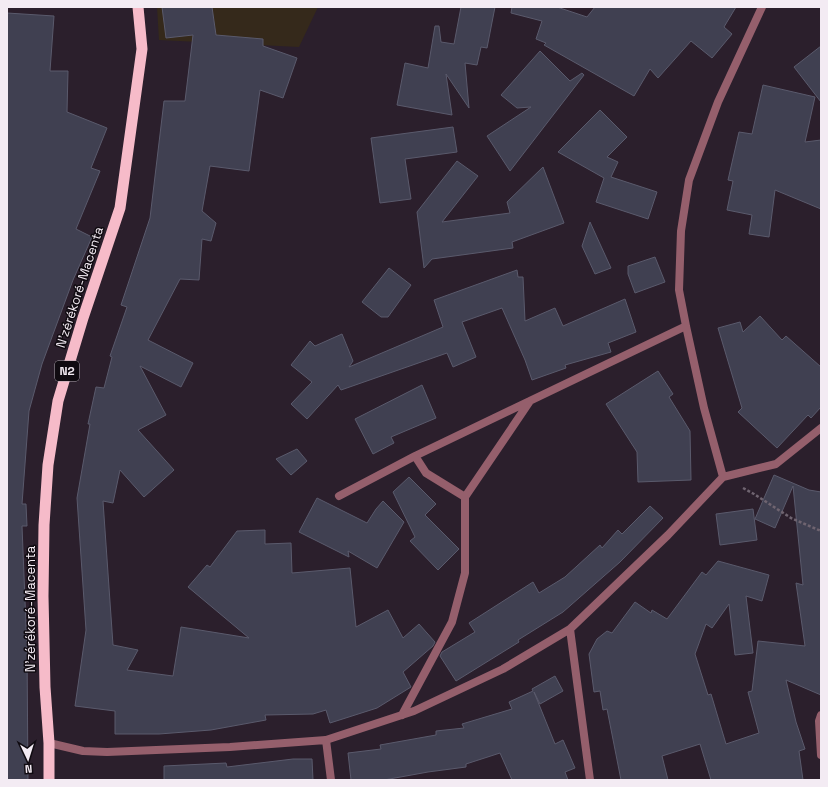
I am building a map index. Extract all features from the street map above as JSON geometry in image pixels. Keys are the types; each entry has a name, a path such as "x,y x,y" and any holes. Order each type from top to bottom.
{"highway":[{"name":"N'zérékoré-Macenta","path":"49,743 45,687 43,596 44,526 48,465 58,401 83,318 120,208 142,49 138,7"},
{"name":"N2","path":"49,743 49,780"},
{"name":"N2","path":"49,743 57,780"}],"street":[{"path":"723,477 704,408 686,326 680,290 681,231 689,180 718,102 762,7"},
{"path":"339,496 414,456 530,402 686,326"},
{"path":"402,715 452,622 465,573 465,497 530,402"},
{"path":"49,743 83,751 107,752 230,747 326,740 414,711 503,669 570,629 668,535 723,477 776,464 821,428"},
{"path":"414,456 426,473 465,497"},
{"path":"570,629 590,780"},
{"path":"821,715 819,721 821,755"},
{"path":"326,740 331,780"}],"path":[{"path":"723,477 754,494 791,518 821,531"}],"shaded area":[{"path":"157,7 318,7 299,47 159,40"}],"building":[{"path":"162,7 212,7 216,35 263,39 263,46 297,58 283,98 260,90 249,171 210,166 202,211 216,223 211,241 202,239 199,280 180,279 148,340 193,363 181,387 140,366 166,415 138,430 174,470 144,497 120,470 113,503 103,501 113,645 138,650 127,670 173,676 181,627 249,638 188,587 207,565 210,567 237,531 265,530 265,544 291,543 292,573 350,568 356,627 388,610 403,638 419,624 435,642 433,646 403,672 411,687 377,708 330,723 326,710 313,714 265,715 266,720 211,730 159,734 115,734 115,711 75,706 86,630 77,498 90,424 88,424 96,387 104,388 112,357 110,356 127,307 121,305 150,218 164,101 185,101 193,35 166,38"},
{"path":"461,7 495,7 487,48 481,47 477,65 465,63 469,108 446,74 452,115 397,105 405,63 428,68 435,26 439,26 441,42 454,44"},
{"path":"512,7 557,7 587,17 595,7 736,7 724,27 732,34 712,58 691,41 658,78 650,69 634,96 544,45 546,43 536,39 542,21 511,13"},
{"path":"7,13 54,16 50,71 68,71 67,112 107,128 91,168 100,171 76,229 92,237 73,280 42,364 29,411 22,504 26,504 27,526 22,526 27,650 28,780 7,780"},
{"path":"821,46 821,102 794,67"},
{"path":"540,51 570,81 582,73 584,75 510,171 487,136 531,107 517,108 501,95"},
{"path":"763,85 815,97 805,142 821,140 821,209 775,190 769,237 749,234 752,215 727,210 733,181 728,180 739,132 752,134"},
{"path":"600,110 627,137 607,157 618,162 611,177 657,192 648,219 596,202 604,178 558,152"},
{"path":"453,127 457,152 405,159 411,199 380,203 371,138"},
{"path":"457,161 478,176 442,222 510,213 507,202 543,167 564,223 512,242 513,248 432,259 424,268 417,212"},
{"path":"590,222 611,268 595,274 582,246"},
{"path":"655,257 665,282 635,293 628,274 628,266"},
{"path":"389,268 411,285 388,317 381,317 362,302"},
{"path":"517,270 518,277 523,277 525,321 555,308 563,326 625,299 636,332 608,343 611,352 565,365 566,368 532,380 525,360 502,308 462,322 476,357 453,367 447,353 341,390 338,385 307,419 291,404 312,382 291,365 310,341 315,346 342,334 353,361 349,367 443,327 434,300"},
{"path":"760,316 782,340 786,336 821,367 821,407 811,418 808,415 777,448 738,412 742,408 718,328 740,322 743,332"},
{"path":"658,371 673,394 669,397 690,431 691,480 638,482 637,452 606,404"},
{"path":"422,385 436,418 391,437 394,443 373,454 355,419"},
{"path":"297,449 307,461 291,475 276,459"},
{"path":"774,475 809,490 821,492 821,695 786,680 796,722 805,749 799,751 803,780 711,780 700,744 662,756 668,780 621,780 607,709 603,710 600,691 594,692 589,654 597,639 607,631 612,633 635,602 651,613 652,610 667,619 702,572 706,575 718,561 769,575 762,601 746,596 753,653 735,655 729,604 712,628 706,624 695,654 708,695 711,694 726,744 759,733 748,692 752,691 758,641 805,646 796,583 803,585 793,486 775,528 755,519"},
{"path":"409,477 436,504 425,515 459,549 438,570 410,541 415,537 393,492"},
{"path":"317,498 367,523 383,501 404,522 377,568 348,551 349,557 299,532"},
{"path":"650,506 663,518 620,562 563,612 518,640 519,642 456,681 440,656 442,652 475,632 469,623 533,582 539,593 565,577 600,545 602,548 618,530 622,534"},
{"path":"753,509 757,540 720,545 716,514"},
{"path":"555,676 563,691 540,704 534,692 555,744 563,740 575,768 565,772 568,780 512,780 500,753 466,764 466,767 384,780 351,780 348,753 381,749 380,745 436,735 436,731 464,728 462,724 512,709 509,702 533,691 532,689"},
{"path":"293,759 312,759 313,780 164,780 164,766 226,763 227,767"}]}
